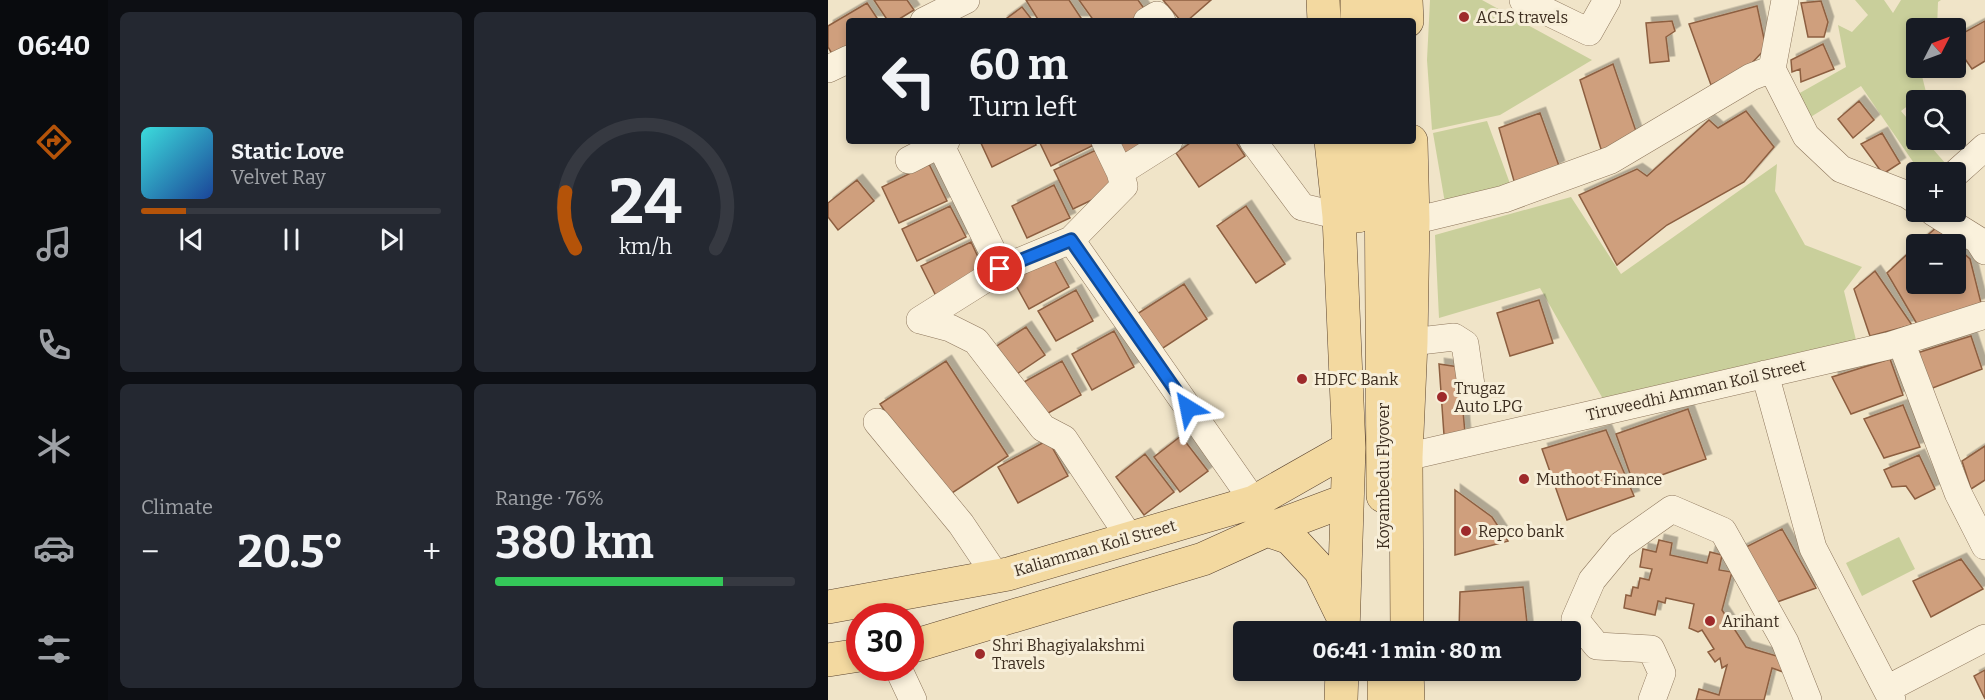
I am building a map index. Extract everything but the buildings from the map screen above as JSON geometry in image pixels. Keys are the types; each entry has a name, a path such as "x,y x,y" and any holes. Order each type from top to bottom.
{"main road":[{"path":"1323,0 1324,18"},
{"path":"1357,0 1357,18"},
{"path":"1380,0 1381,18"},
{"path":"1406,0 1407,18"},
{"path":"1331,144 1339,216 1349,448 1348,621"},
{"name":"Koyambedu Flyover","path":"1348,621 1357,144"},
{"name":"Koyambedu Flyover","path":"1381,144 1384,621"},
{"path":"1407,621 1406,457 1413,221 1411,144"},
{"name":"Kaliamman Koil Street","path":"924,643 1203,559 1349,448"},
{"path":"1261,516 1347,500"},
{"path":"1261,516 1290,538 1320,570 1345,621"},
{"name":"Kaliamman Koil Street","path":"828,607 996,576 1130,538 1261,516"},
{"path":"828,660 846,657"},
{"path":"1341,700 1342,681"},
{"path":"1359,681 1359,700"},
{"path":"1384,681 1384,700"},
{"path":"1407,681 1408,700"}],"street":[{"path":"930,18 966,0"},
{"path":"1523,0 1589,32 1606,0"},
{"path":"1785,0 1772,69 1806,136 1841,169 1906,194"},
{"path":"828,69 846,60"},
{"path":"1413,221 1504,199 1611,160 1676,124 1701,106 1772,69"},
{"path":"909,160 941,144"},
{"path":"943,144 1000,269"},
{"path":"1106,144 1124,186 1071,240 1000,269 920,320 950,328 976,341 1043,428 1064,439 1130,538"},
{"path":"1120,172 1164,144"},
{"path":"1255,144 1302,207 1339,216"},
{"path":"1966,164 1985,147"},
{"path":"1950,222 1978,240 1985,251"},
{"path":"1071,240 1261,516"},
{"name":"Tiruveedhi Amman Koil Street","path":"1406,457 1901,342 1985,315"},
{"path":"1411,342 1454,337 1465,344 1472,392"},
{"path":"1901,342 1958,493 1983,539"},
{"path":"1765,374 1813,548 1889,694 1985,638"},
{"path":"877,422 961,524 996,576"},
{"path":"1652,700 1662,673 1651,649 1597,646 1575,619 1592,580 1621,545 1672,509 1723,531 1785,642 1808,700"},
{"path":"904,681 913,700"}],"green space":[{"path":"1430,0 1482,0 1592,60 1500,115 1432,130 1427,60"},
{"path":"1855,0 1884,0 1893,13 1901,0 1941,0 1938,2 1937,18 1906,18 1906,78 1922,78 1926,90 1906,90 1906,107 1901,111 1906,117 1906,150 1934,150 1944,162 1913,162 1861,86 1809,118 1798,94 1846,67 1838,25 1852,32 1868,15"},
{"path":"1487,121 1512,189 1446,209 1433,133"},
{"path":"1777,164 1775,191 1805,245 1862,267 1844,291 1857,344 1607,406 1540,288 1439,318 1435,235 1571,197 1621,274"},
{"path":"1899,537 1915,569 1862,596 1846,563"}],"place":[{"name":"ACLS travels","path":"1464,17"},
{"name":"HDFC Bank","path":"1302,379"},
{"name":"Trugaz Auto LPG","path":"1442,397"},
{"name":"Muthoot Finance","path":"1524,479"},
{"name":"Repco bank","path":"1466,531"},
{"name":"Arihant","path":"1710,621"},
{"name":"Shri Bhagiyalakshmi Travels","path":"980,654"}],"route":[{"path":"1000,269 1071,240 1188,408"}]}
